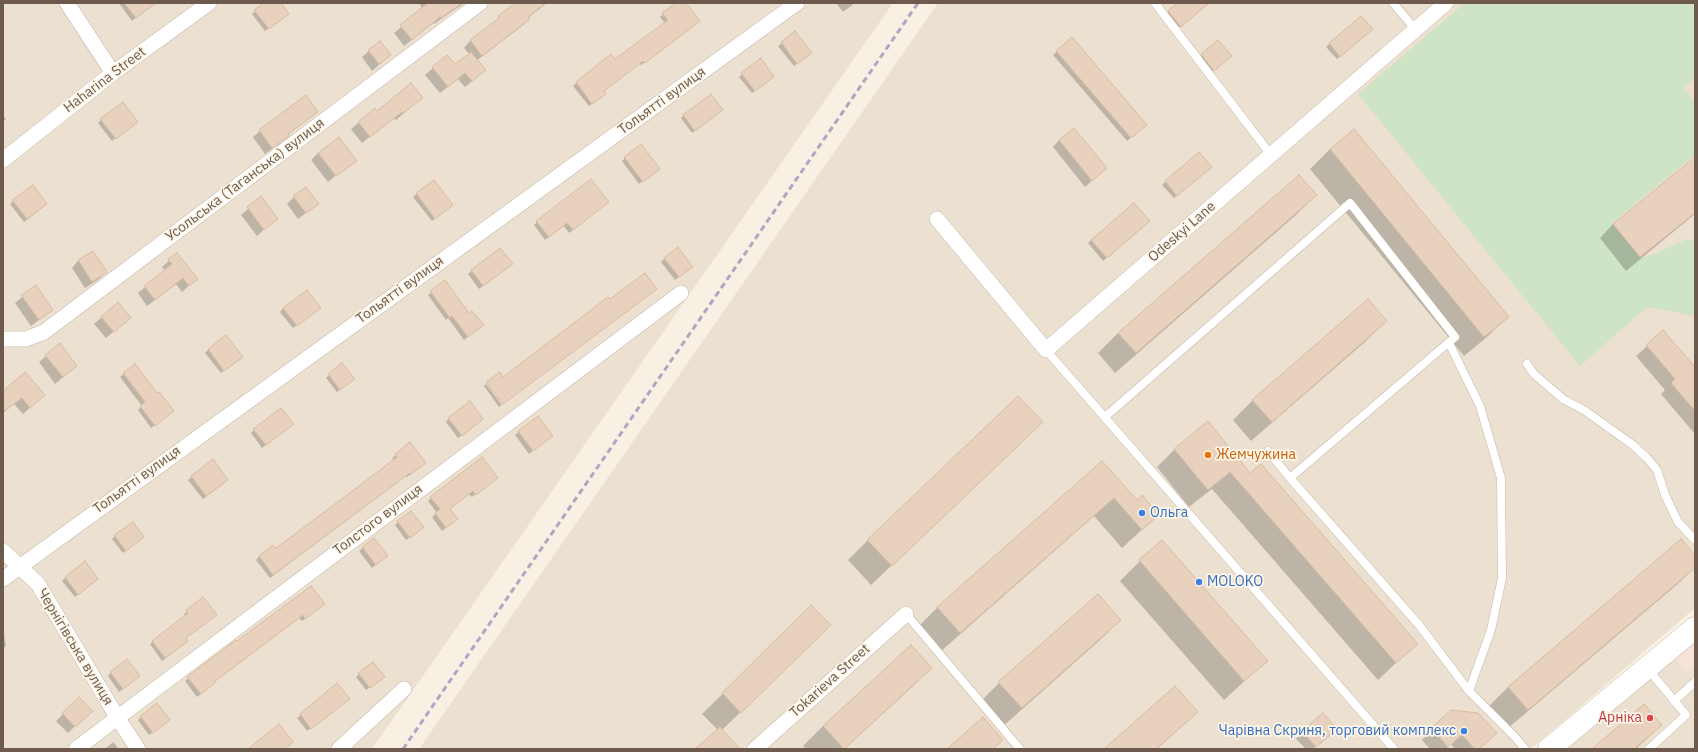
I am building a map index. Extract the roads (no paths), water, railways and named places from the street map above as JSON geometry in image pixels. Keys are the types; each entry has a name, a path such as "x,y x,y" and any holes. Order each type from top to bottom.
{"main road":[{"path":"1549,749 1695,628"}],"street":[{"path":"67,3 113,73"},
{"name":"Haharina Street","path":"3,160 113,73 209,3"},
{"name":"Усольська (Таганська) вулиця","path":"3,339 26,339 44,332 480,3"},
{"name":"Тольятті вулиця","path":"3,578 797,3"},
{"name":"Odeskyi Lane","path":"1046,350 1446,3"},
{"path":"937,219 1046,350"},
{"name":"Толстого вулиця","path":"76,749 680,292"},
{"name":"Чернігівська вулиця","path":"3,551 38,584 117,717 138,749"},
{"name":"Tokarieva Street","path":"755,749 906,614"},
{"path":"339,749 404,689"}],"lane":[{"path":"1155,3 1271,155"},
{"path":"1393,3 1416,30"},
{"path":"1105,417 1350,203 1455,337 1290,478"},
{"path":"1449,343 1480,406 1501,478 1502,578 1491,630 1469,691"},
{"path":"1046,350 1394,749"},
{"path":"1527,364 1534,374 1563,399 1584,410 1633,445 1647,458 1657,470 1665,495 1678,522 1695,540"},
{"path":"1268,451 1419,625 1469,691 1525,749"},
{"path":"906,614 1020,749"},
{"path":"1648,668 1686,715 1650,749"},
{"path":"1674,701 1695,682"}],"railway":[{"path":"403,749 918,3"}],"place":[{"name":"Жемчужина","path":"1208,455"},
{"name":"Ольга","path":"1142,513"},
{"name":"MOLOKO","path":"1199,582"},
{"name":"Арніка","path":"1650,718"},
{"name":"Чарівна Скриня, торговий комплекс","path":"1464,731"}]}
